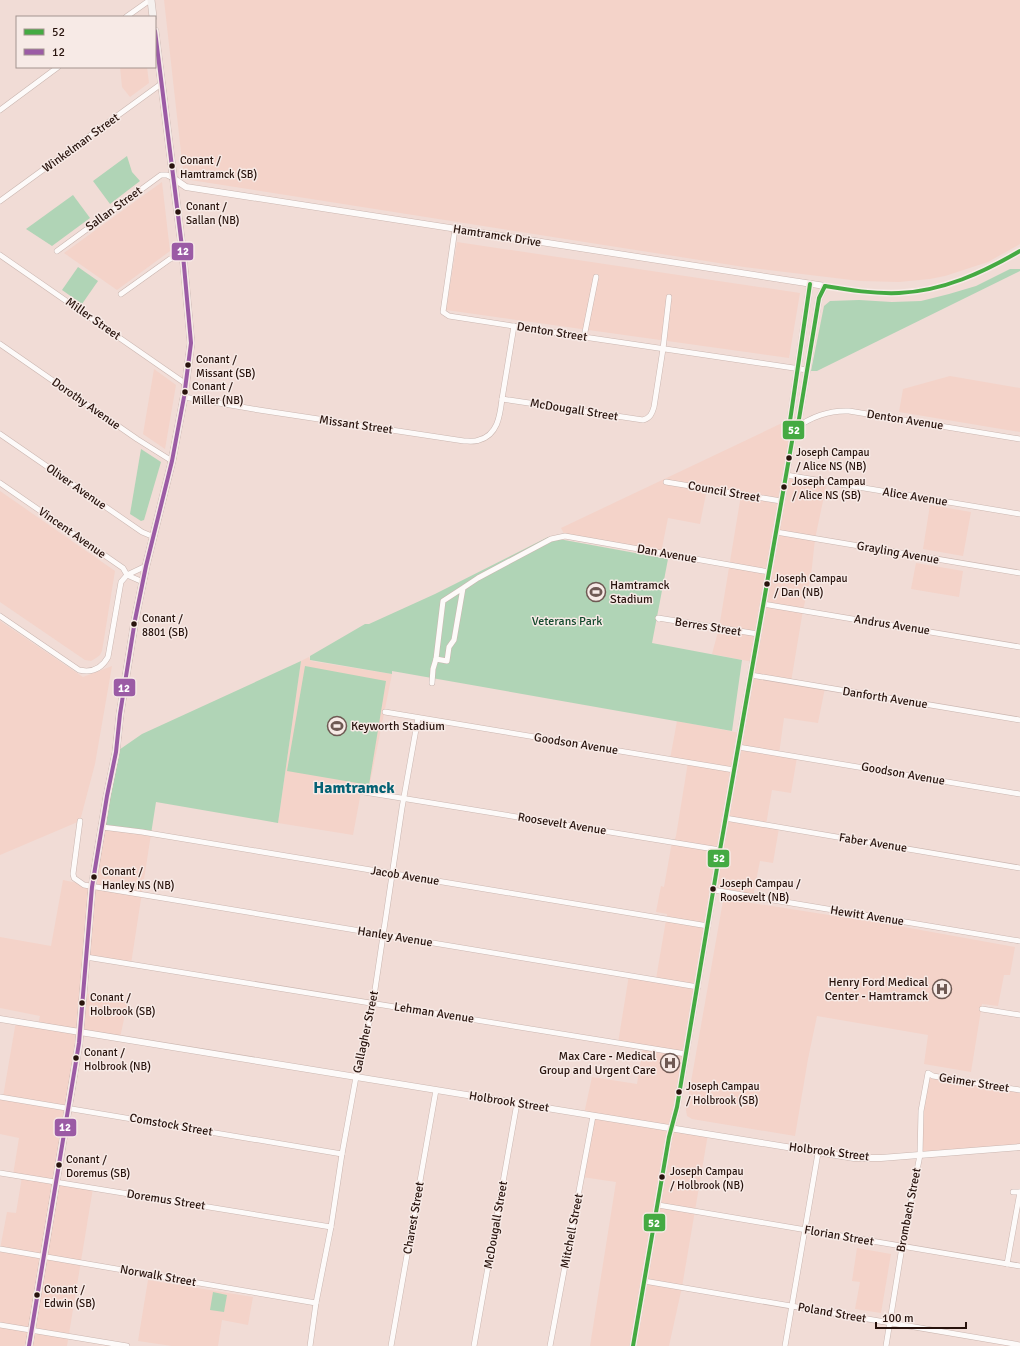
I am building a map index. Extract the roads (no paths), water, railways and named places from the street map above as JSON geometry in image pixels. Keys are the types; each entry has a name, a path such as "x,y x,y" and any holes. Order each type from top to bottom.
{"main road":[{"path":"150,0 153,16"},
{"path":"29,1346 80,1032 92,887 109,782 116,752 121,708 135,620 146,566 172,461 184,397 191,343 183,255 156,40"}],"street":[{"path":"127,16 150,0"},
{"path":"0,110 57,68"},
{"name":"Winkelman Street","path":"0,201 161,84"},
{"name":"Sallan Street","path":"57,251 161,175 167,175 173,178"},
{"name":"Hamtramck Drive","path":"173,178 186,187 825,286 819,298 807,370"},
{"name":"Denton Street","path":"455,229 443,312 450,316 663,349"},
{"name":"Miller Street","path":"0,255 186,384"},
{"path":"121,294 170,259 183,255"},
{"path":"584,337 596,276"},
{"path":"794,430 790,421 810,284"},
{"path":"633,1346 670,1128 677,1107 725,818 781,501 794,430 799,419 807,370 663,349 669,297"},
{"path":"502,399 514,326"},
{"name":"Dorothy Avenue","path":"0,344 137,439 172,461"},
{"name":"McDougall Street","path":"502,399 643,420 650,415 654,407 663,349"},
{"name":"Missant Street","path":"184,397 282,414 464,441 479,441 488,436 497,425 502,399"},
{"name":"Denton Avenue","path":"794,430 801,424 835,410 1020,439"},
{"name":"Oliver Avenue","path":"0,434 142,532 154,537"},
{"name":"Alice Avenue","path":"786,475 1020,514"},
{"name":"Council Street","path":"666,482 781,501"},
{"name":"Vincent Avenue","path":"0,483 123,568 127,575 143,582"},
{"name":"Grayling Avenue","path":"776,532 1020,573"},
{"name":"Dan Avenue","path":"463,588 478,578 551,539 565,536 769,572"},
{"path":"0,616 79,670 87,672 94,670 102,665 108,657 121,582 127,575 146,566"},
{"path":"436,659 447,661 449,647 454,640 463,588"},
{"path":"432,683 443,601 463,588"},
{"name":"Andrus Avenue","path":"763,604 1020,647"},
{"name":"Berres Street","path":"659,619 758,634"},
{"name":"Danforth Avenue","path":"751,675 1020,720"},
{"name":"Goodson Avenue","path":"385,712 734,770"},
{"name":"Gallagher Street","path":"310,1346 316,1303 332,1227 342,1154 356,1078 373,1003 404,798 418,718"},
{"name":"Goodson Avenue","path":"738,747 1020,794"},
{"name":"Roosevelt Avenue","path":"358,791 720,850"},
{"name":"Faber Avenue","path":"725,818 1020,868"},
{"name":"Hanley Avenue","path":"80,821 72,874 81,884 92,887 698,987"},
{"name":"Jacob Avenue","path":"102,827 147,833 708,926"},
{"name":"Hewitt Avenue","path":"713,890 1020,941"},
{"name":"Lehman Avenue","path":"86,956 686,1054"},
{"path":"982,1010 1020,1015"},
{"name":"Holbrook Street","path":"0,1019 854,1158 881,1158 1020,1147"},
{"name":"Geimer Street","path":"928,1073 932,1076 1020,1090"},
{"name":"Brombach Street","path":"886,1346 902,1246 920,1155 921,1111 928,1073"},
{"name":"Charest Street","path":"391,1346 436,1090"},
{"name":"Comstock Street","path":"0,1097 342,1154"},
{"name":"McDougall Street","path":"474,1346 517,1103"},
{"name":"Mitchell Street","path":"550,1346 593,1116"},
{"path":"785,1346 818,1153"},
{"name":"Doremus Street","path":"0,1173 332,1227"},
{"path":"1007,1264 1020,1192 1013,1192"},
{"name":"Florian Street","path":"658,1205 1020,1266"},
{"name":"Norwalk Street","path":"0,1249 316,1303"},
{"name":"Poland Street","path":"644,1281 1020,1345"},
{"path":"0,1325 127,1346"}],"place":[{"name":"Conant / Hamtramck (SB)","path":"172,166"},
{"name":"Conant / Sallan (NB)","path":"178,212"},
{"name":"Conant / Missant (SB)","path":"188,365"},
{"name":"Conant / Miller (NB)","path":"185,392"},
{"name":"Joseph Campau / Alice NS (NB)","path":"789,458"},
{"name":"Joseph Campau / Alice NS (SB)","path":"784,487"},
{"name":"Joseph Campau / Dan (NB)","path":"767,584"},
{"name":"Hamtramck Stadium","path":"596,592"},
{"name":"Conant / 8801 (SB)","path":"134,624"},
{"name":"Keyworth Stadium","path":"337,726"},
{"name":"Conant / Hanley NS (NB)","path":"94,877"},
{"name":"Joseph Campau / Roosevelt (NB)","path":"713,889"},
{"name":"Henry Ford Medical Center - Hamtramck","path":"942,989"},
{"name":"Conant / Holbrook (SB)","path":"82,1003"},
{"name":"Conant / Holbrook (NB)","path":"76,1058"},
{"name":"Max Care - Medical Group and Urgent Care","path":"670,1063"},
{"name":"Joseph Campau / Holbrook (SB)","path":"679,1092"},
{"name":"Conant / Doremus (SB)","path":"59,1165"},
{"name":"Joseph Campau / Holbrook (NB)","path":"662,1177"},
{"name":"Conant / Edwin (SB)","path":"37,1295"}],"district":[{"name":"Hamtramck","path":"354,788"}],"park label":[{"name":"Veterans Park","path":"567,621"}]}
